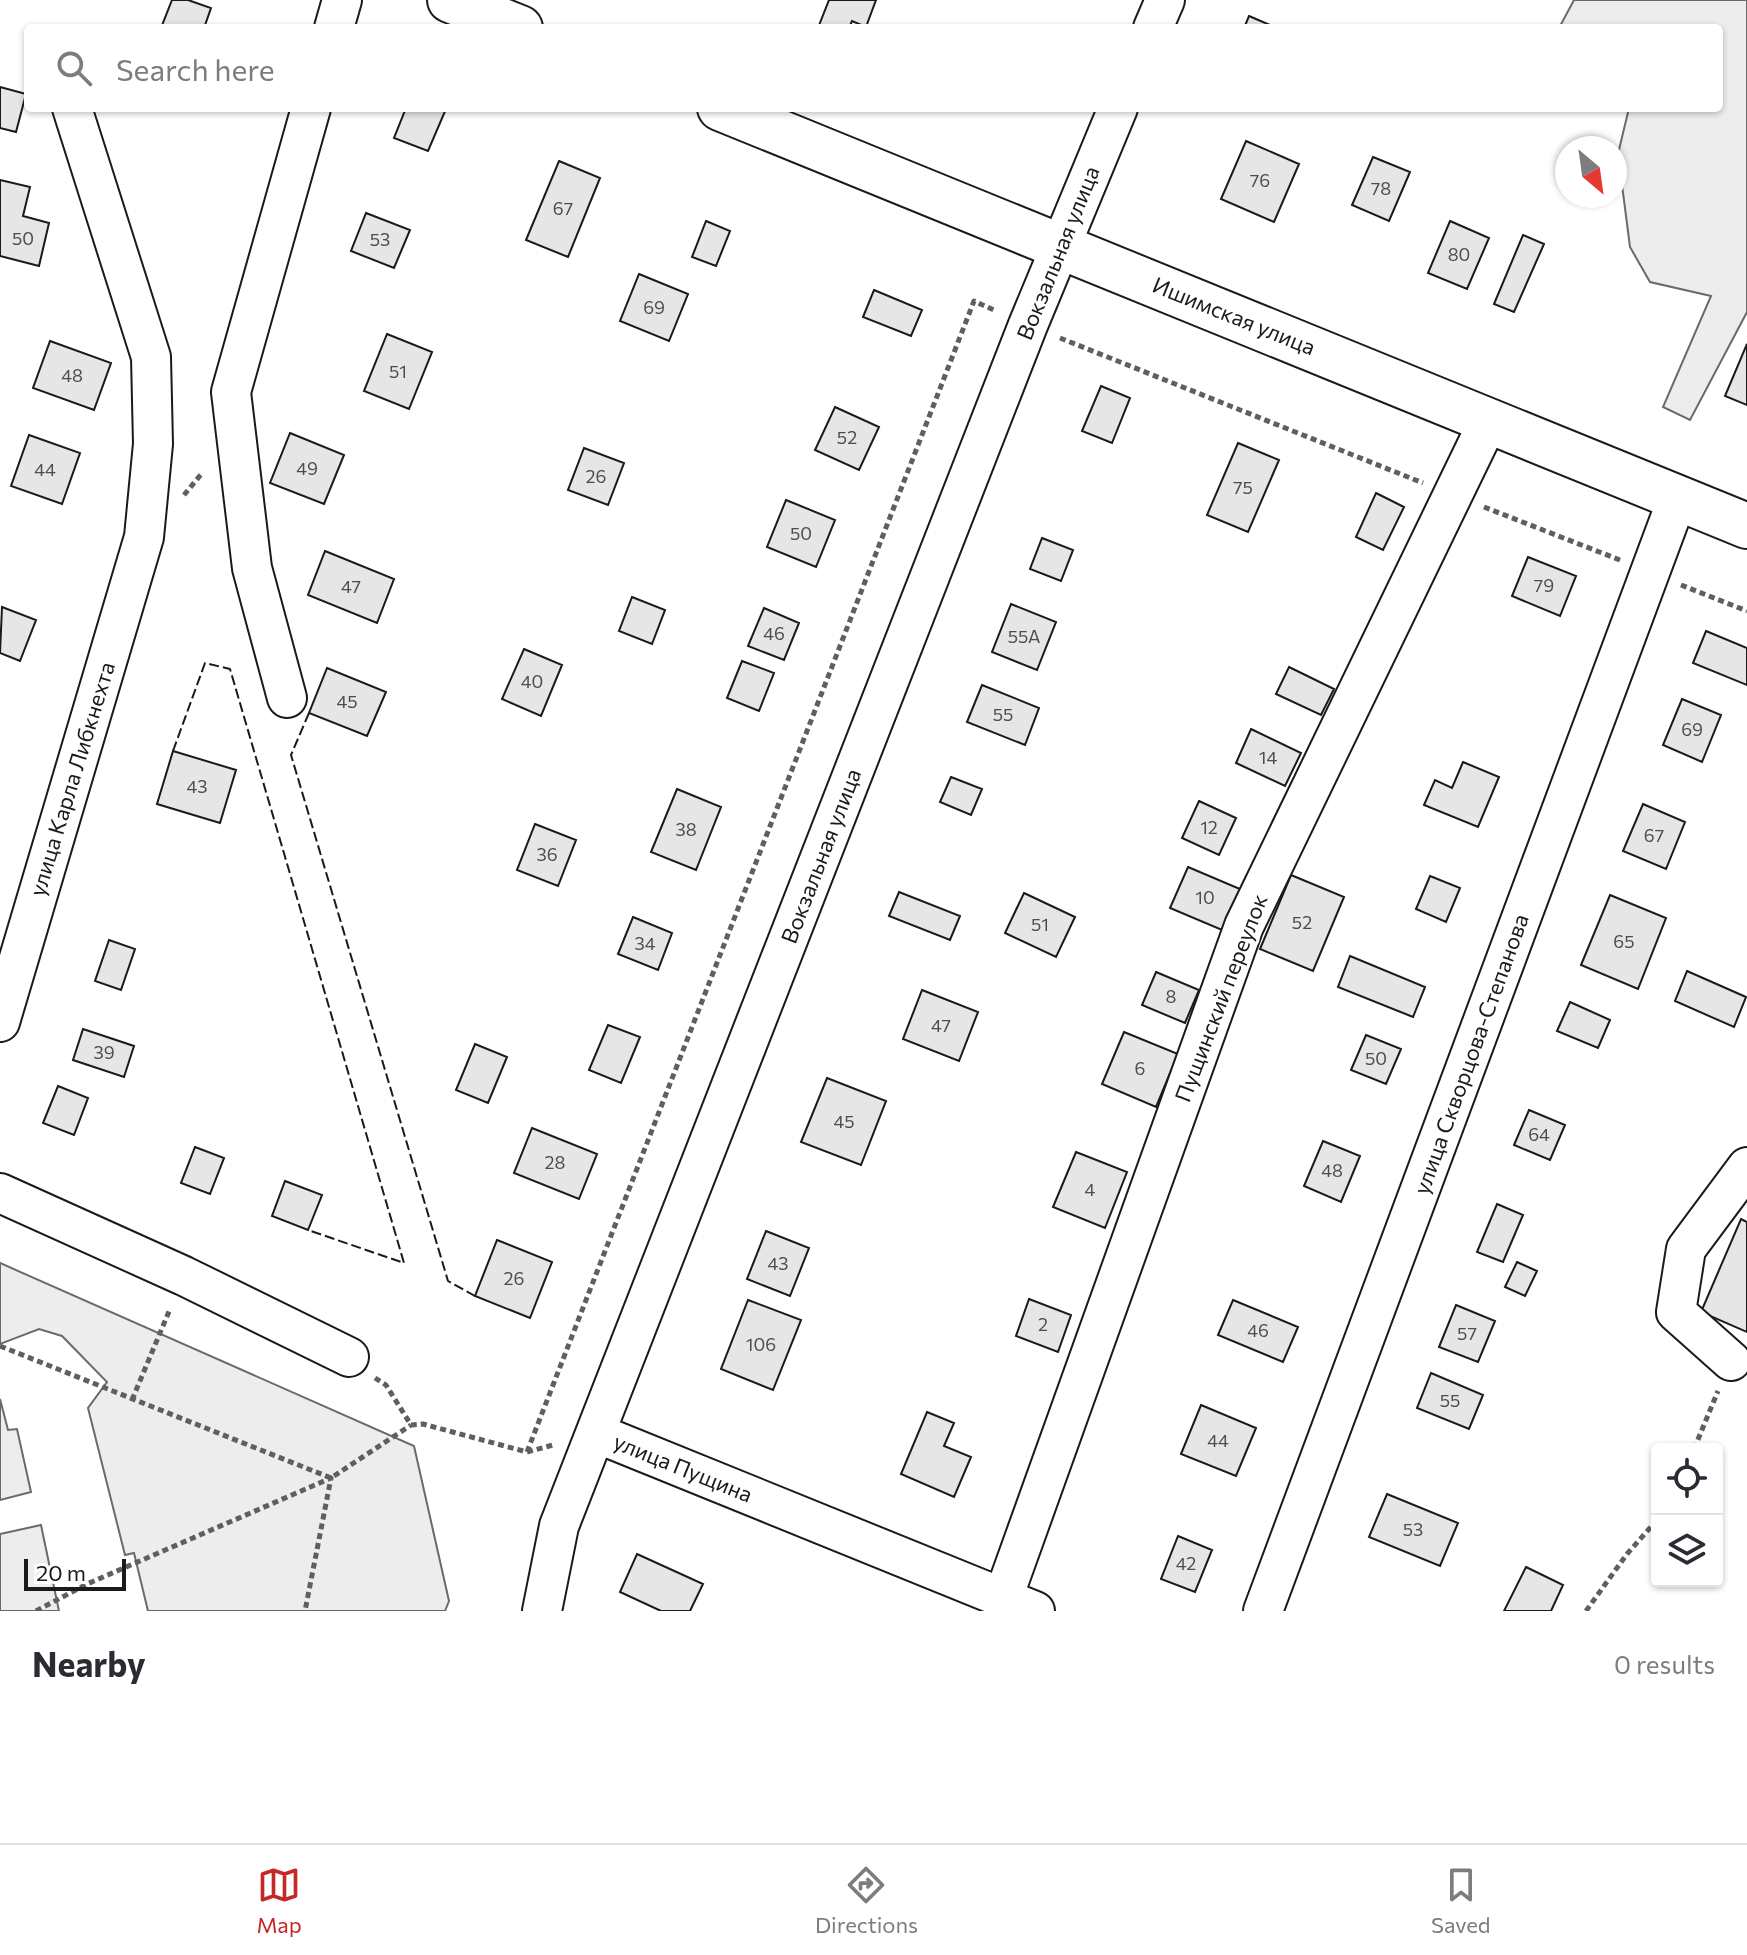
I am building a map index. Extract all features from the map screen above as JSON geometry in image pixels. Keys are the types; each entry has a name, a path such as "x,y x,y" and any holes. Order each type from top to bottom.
{"main road":[{"path":"450,0 510,24"},
{"name":"Ишимская улица","path":"730,112 1747,526"}],"street":[{"path":"335,24 342,0"},
{"path":"1155,24 1165,0"},
{"name":"улица Карла Либкнехта","path":"0,1022 144,537 153,444 151,357 73,112"},
{"path":"287,698 252,568 231,392 310,112"},
{"name":"Вокзальная улица","path":"542,1611 559,1526 1059,245 1116,112"},
{"name":"Пущинский переулок","path":"1019,1604 1244,926 1489,420"},
{"name":"улица Скворцова-Степанова","path":"1263,1611 1678,497"},
{"path":"1731,1361 1676,1312 1686,1249 1747,1167"},
{"path":"0,1193 184,1276 349,1357"},
{"name":"улица Пущина","path":"596,1433 1019,1604"}],"path":[{"path":"36,1611 87,1584 331,1478 411,1425 423,1424 527,1452 974,301 1747,611"},
{"path":"144,537 201,477 206,463"},
{"path":"132,1400 184,1276"},
{"path":"0,1346 331,1478"},
{"path":"349,1357 386,1385 411,1425"},
{"path":"1697,1443 1731,1361"},
{"name":"улица Пущина","path":"527,1452 596,1433"},
{"path":"305,1611 331,1478"},
{"path":"1586,1611 1651,1527"}],"shaded area":[{"path":"1574,0 1747,0 1747,312 1690,420 1663,407 1711,296 1650,282 1630,247 1625,208 1627,136 1622,136 1628,112 1723,112 1723,24 1561,24"},
{"path":"0,1263 414,1446 449,1601 445,1611 148,1611 134,1553 125,1555 88,1408 107,1382 62,1336 39,1329 0,1344"},
{"path":"0,1399 8,1430 17,1429 31,1492 0,1500"},
{"path":"41,1525 59,1611 0,1611 0,1534"}],"building":[{"path":"172,0 188,0 211,8 205,24 163,24"},
{"path":"829,0 876,0 867,24 852,21 851,24 820,24"},
{"path":"1249,16 1268,24 1246,24"},
{"path":"0,87 24,93 16,132 0,128"},
{"path":"404,112 445,112 428,151 394,138"},
{"path":"1246,141 1299,164 1274,222 1221,199"},
{"path":"1373,157 1410,172 1389,221 1352,205"},
{"path":"559,161 600,178 568,257 526,240"},
{"path":"0,180 30,187 23,216 49,223 39,266 0,256"},
{"path":"366,213 410,230 394,268 351,251"},
{"path":"706,221 730,231 716,266 692,257"},
{"path":"1450,221 1489,238 1467,289 1428,273"},
{"path":"1523,235 1544,244 1514,312 1494,304"},
{"path":"639,274 688,294 669,341 620,321"},
{"path":"874,290 922,310 911,336 863,317"},
{"path":"387,334 432,352 409,409 364,391"},
{"path":"50,341 111,363 94,410 33,388"},
{"path":"1747,344 1747,405 1725,396"},
{"path":"1101,386 1130,398 1112,443 1082,431"},
{"path":"835,407 879,427 859,470 815,450"},
{"path":"290,433 344,455 324,504 270,483"},
{"path":"29,435 80,453 62,504 11,486"},
{"path":"1238,443 1279,460 1248,532 1207,515"},
{"path":"584,448 624,463 608,505 568,490"},
{"path":"1376,493 1404,507 1383,550 1356,537"},
{"path":"786,500 835,520 816,567 767,547"},
{"path":"1042,538 1073,550 1061,581 1030,569"},
{"path":"325,551 394,579 377,623 308,595"},
{"path":"1528,557 1576,576 1560,616 1512,596"},
{"path":"632,597 665,610 652,644 619,631"},
{"path":"1011,604 1056,622 1037,670 992,652"},
{"path":"2,607 36,620 20,661 0,653"},
{"path":"764,608 799,623 784,660 748,646"},
{"path":"1706,631 1747,648 1747,685 1693,663"},
{"path":"524,649 562,665 541,716 502,699"},
{"path":"742,661 774,673 759,711 727,698"},
{"path":"1289,667 1334,689 1321,715 1276,694"},
{"path":"327,668 386,692 367,736 309,713"},
{"path":"982,685 1039,708 1025,745 967,722"},
{"path":"1682,699 1721,715 1702,762 1663,745"},
{"path":"1251,729 1301,753 1285,786 1236,763"},
{"path":"173,751 236,770 220,823 157,804"},
{"path":"1463,762 1499,777 1478,827 1424,805 1435,780 1452,788"},
{"path":"951,777 982,789 971,815 940,802"},
{"path":"677,789 721,807 696,870 651,852"},
{"path":"1199,801 1236,818 1219,855 1182,838"},
{"path":"1643,804 1685,822 1666,869 1623,851"},
{"path":"535,824 576,840 558,886 517,870"},
{"path":"1188,867 1240,889 1222,930 1170,908"},
{"path":"1291,875 1344,897 1313,971 1260,949"},
{"path":"1430,876 1460,888 1446,922 1416,909"},
{"path":"899,892 960,916 950,940 889,916"},
{"path":"1024,893 1075,917 1056,957 1005,933"},
{"path":"1610,895 1666,918 1638,989 1581,965"},
{"path":"633,917 672,933 658,970 618,954"},
{"path":"109,940 135,949 121,990 95,981"},
{"path":"1350,956 1425,987 1413,1017 1338,987"},
{"path":"1687,971 1746,997 1734,1027 1675,1001"},
{"path":"1156,972 1199,990 1185,1023 1142,1005"},
{"path":"922,990 978,1012 959,1061 903,1039"},
{"path":"1570,1002 1610,1020 1598,1048 1557,1031"},
{"path":"608,1025 640,1037 621,1083 589,1070"},
{"path":"83,1029 134,1046 124,1077 73,1060"},
{"path":"1124,1032 1178,1054 1156,1107 1102,1084"},
{"path":"1366,1035 1401,1049 1386,1084 1351,1070"},
{"path":"475,1044 507,1057 488,1103 456,1090"},
{"path":"827,1078 886,1101 861,1165 801,1142"},
{"path":"58,1086 88,1098 74,1135 43,1123"},
{"path":"1529,1110 1565,1125 1550,1160 1514,1145"},
{"path":"532,1128 597,1154 579,1199 514,1173"},
{"path":"1323,1141 1360,1156 1341,1202 1304,1186"},
{"path":"195,1147 224,1158 210,1194 181,1183"},
{"path":"1076,1152 1127,1172 1105,1228 1053,1207"},
{"path":"285,1181 322,1195 308,1230 272,1216"},
{"path":"1497,1204 1523,1215 1503,1262 1477,1252"},
{"path":"1741,1219 1747,1222 1747,1332 1701,1312"},
{"path":"766,1231 809,1248 790,1296 747,1279"},
{"path":"497,1240 552,1262 530,1318 475,1296"},
{"path":"1517,1262 1537,1271 1525,1296 1505,1287"},
{"path":"1029,1299 1071,1315 1058,1352 1016,1336"},
{"path":"748,1300 801,1320 773,1390 721,1369"},
{"path":"1233,1300 1298,1327 1283,1362 1218,1335"},
{"path":"1456,1305 1495,1321 1478,1362 1439,1347"},
{"path":"1431,1373 1483,1395 1469,1429 1417,1408"},
{"path":"1201,1405 1256,1428 1236,1476 1181,1454"},
{"path":"927,1412 954,1423 944,1446 971,1457 954,1497 901,1474"},
{"path":"1387,1494 1458,1523 1440,1566 1369,1537"},
{"path":"1178,1536 1212,1550 1195,1592 1161,1579"},
{"path":"637,1554 703,1584 690,1611 661,1611 620,1592"},
{"path":"1526,1567 1563,1585 1551,1611 1504,1611"}],"fence":[{"path":"173,751 205,663 230,669 404,1263 308,1230"},
{"path":"309,713 291,755 448,1281 475,1296"}]}
